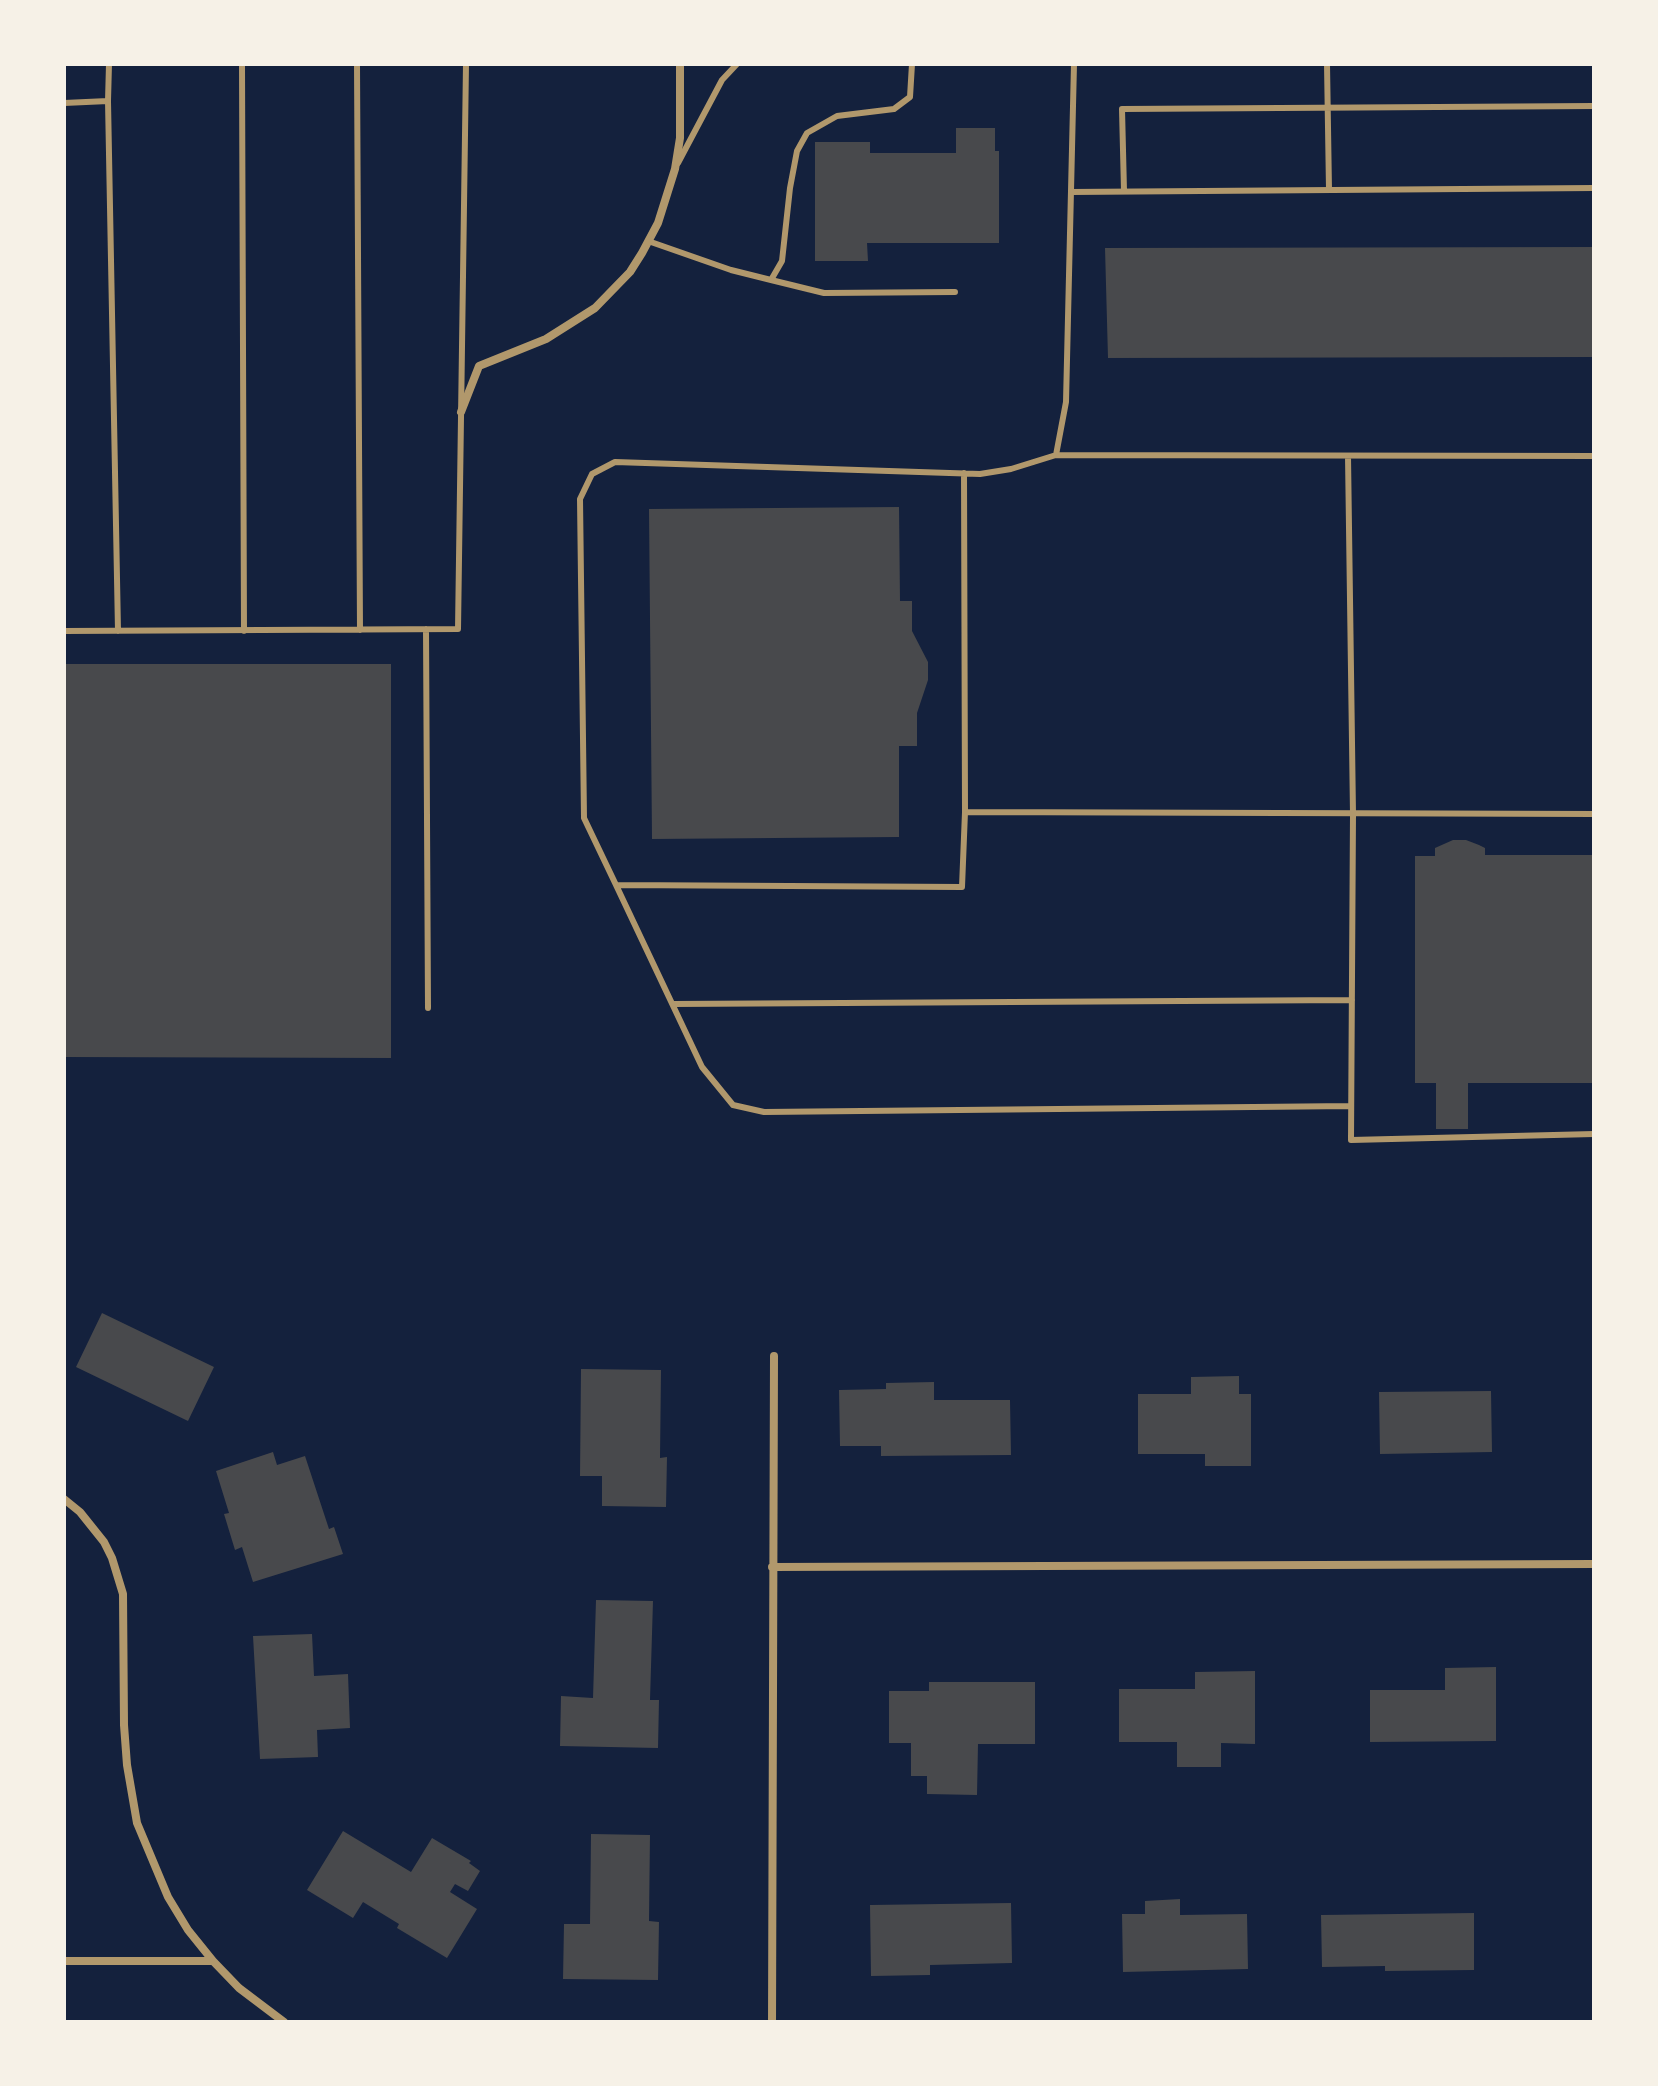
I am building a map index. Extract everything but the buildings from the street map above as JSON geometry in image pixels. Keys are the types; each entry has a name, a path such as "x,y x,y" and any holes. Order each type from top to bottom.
{"street":[{"path":"461,412 479,366 546,339 595,308 630,272 658,223 672,187 680,138 680,64"},
{"path":"772,2022 774,1356"},
{"path":"64,1499 80,1512 104,1542 121,1585 126,1752 137,1823 168,1897 188,1930 213,1961 239,1988 284,2022"},
{"path":"772,1567 1594,1564"},
{"path":"64,1961 213,1961"}],"lane":[{"path":"109,64 118,631"},
{"path":"242,64 244,631"},
{"path":"357,64 360,630"},
{"path":"64,631 458,629 466,64"},
{"path":"675,169 722,80 737,64"},
{"path":"771,280 782,261 797,151 807,133 837,116 894,109 910,97 912,64"},
{"path":"1056,455 1066,402 1074,64"},
{"path":"1327,64 1329,190"},
{"path":"64,103 108,101"},
{"path":"1124,191 1122,109 1594,106"},
{"path":"1071,192 1594,188"},
{"path":"648,241 694,258 824,293 955,292"},
{"path":"1351,1106 764,1112 733,1105 702,1067 584,818 580,499 592,474 615,462 964,473 1011,469 1056,455 1594,456"},
{"path":"1348,456 1353,814 1351,1140 1594,1134"},
{"path":"616,885 962,887 965,812 964,473"},
{"path":"426,629 428,1008"},
{"path":"965,812 1594,814"},
{"path":"673,1004 1352,1000"}]}
